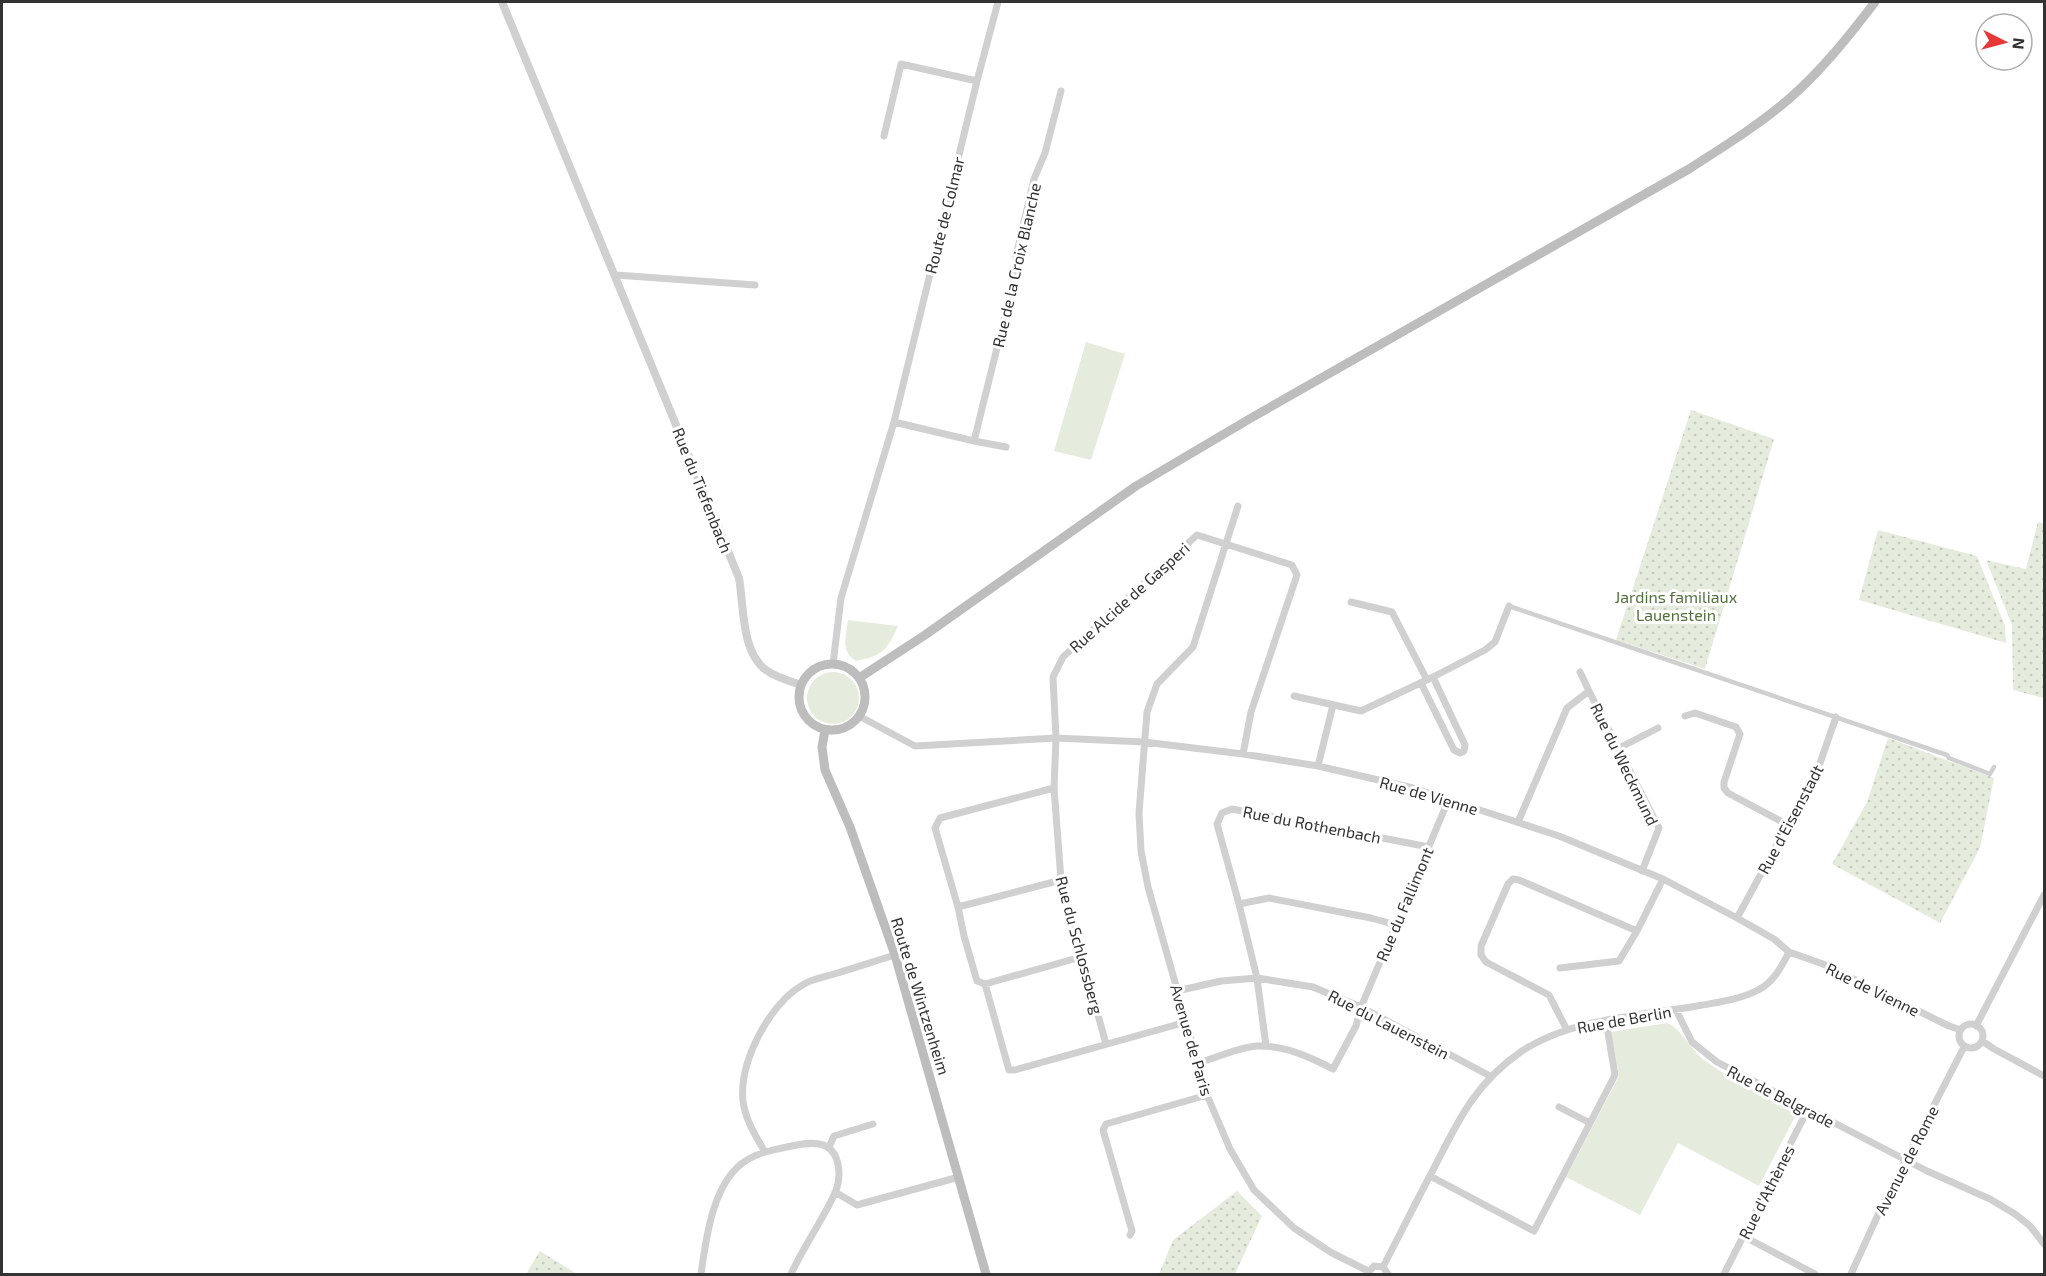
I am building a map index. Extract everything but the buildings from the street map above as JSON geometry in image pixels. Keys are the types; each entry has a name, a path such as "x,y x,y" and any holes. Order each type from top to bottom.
{"main road":[{"path":"860,678 925,635 1136,486 1261,412 1689,169 1750,129 1790,98 1819,69 1849,37 1875,2"},
{"path":"833,664 849,668 860,678 865,691 865,704 859,716 849,726 837,730 825,730 810,722 802,711 799,698 801,685 810,672 820,666 833,664"},
{"name":"Route de Wintzenheim","path":"825,730 822,747 825,770 850,827 896,955 986,1275"}],"street":[{"name":"Rue du Tiefenbach","path":"502,2 739,578 747,636 753,655 765,670 801,685"},
{"name":"Route de Colmar","path":"892,426 998,2"},
{"path":"884,136 901,64 977,81"},
{"name":"Rue de la Croix Blanche","path":"974,441 1016,271 1016,256 1034,179 1045,153 1061,91"},
{"path":"616,275 755,285"},
{"path":"833,664 835,632 841,598 892,426 1006,447"},
{"name":"Avenue de Paris","path":"1238,506 1193,647 1157,684 1148,712 1139,813 1141,851 1148,887 1207,1095 1230,1149 1254,1190 1294,1228 1368,1273"},
{"name":"Rue Alcide de Gasperi","path":"1056,738 1053,676 1064,657 1197,535 1292,565 1297,574 1251,712 1243,754"},
{"path":"1351,602 1392,612 1427,680 1466,745 1464,751 1460,753 1454,750 1427,680"},
{"path":"1294,696 1361,711 1485,650 1495,642 1509,606 1947,755 1949,758 1990,774 1994,767"},
{"name":"Rue du Weckmund","path":"1580,672 1659,828 1642,871"},
{"name":"Rue du Weckmund","path":"1518,822 1567,708 1589,691"},
{"path":"1318,766 1333,705"},
{"path":"1685,716 1695,713 1736,727 1740,734 1724,788 1728,793 1788,825"},
{"name":"Rue de Vienne","path":"859,716 915,746 1056,738 1144,742 1318,766 1413,788 1518,822 1663,879 1774,939 1789,952 1823,964 1961,1030"},
{"name":"Rue d'Eisenstadt","path":"1737,918 1818,770 1836,717"},
{"path":"1619,748 1658,728"},
{"name":"Rue du Schlossberg","path":"1056,738 1054,788 1060,879 1106,1044"},
{"path":"1054,788 940,818 935,828 976,981 985,984 1081,957"},
{"name":"Rue du Fallimont","path":"1266,1046 1300,1053 1333,1069 1356,1026 1360,1007 1448,801"},
{"name":"Rue du Rothenbach","path":"1266,1046 1257,978 1216,824 1222,813 1232,809 1429,846"},
{"path":"958,907 1060,879"},
{"path":"1567,1030 1549,995 1486,962 1481,955 1481,946 1508,884 1513,879 1519,879 1637,931"},
{"path":"1560,968 1619,961 1663,879"},
{"path":"1976,1026 2044,895"},
{"path":"1239,904 1269,898 1396,925"},
{"name":"Rue de Berlin","path":"1383,1267 1469,1102 1490,1076 1523,1051 1567,1030 1606,1021 1734,1000 1760,989 1774,977 1789,952"},
{"path":"765,1152 743,1102 744,1082 762,1030 781,1002 805,983 896,955"},
{"name":"Rue du Lauenstein","path":"1177,991 1221,981 1257,978 1313,987 1360,1007 1490,1076"},
{"path":"985,984 1009,1070 1186,1022"},
{"name":"Rue de Belgrade","path":"1676,1010 1692,1042 1717,1062 1906,1160 1990,1199 2030,1226 2044,1244"},
{"path":"1430,1176 1534,1231 1615,1075 1606,1021"},
{"path":"1967,1025 1976,1026 1982,1032 1982,1041 1974,1048 1964,1047 1959,1039 1961,1030 1967,1025"},
{"path":"1982,1041 2044,1076"},
{"path":"1198,1063 1255,1046 1266,1046"},
{"name":"Avenue de Rome","path":"1851,1275 1867,1237 1964,1047"},
{"path":"1130,1235 1132,1231 1103,1130 1106,1124 1207,1095"},
{"path":"1559,1107 1590,1123"},
{"name":"Rue d'Athènes","path":"1724,1275 1808,1109"},
{"path":"829,1148 834,1136 873,1124"},
{"path":"701,1275 706,1237 724,1184 746,1160 765,1152 818,1143 829,1148 836,1156 839,1171 835,1192 794,1273"},
{"path":"835,1192 857,1205 959,1177"},
{"path":"1743,1236 1815,1275"},
{"path":"1368,1273 1374,1266 1383,1267 1388,1275"}],"green space":[{"path":"1086,342 1125,354 1091,460 1054,451"},
{"name":"Jardins familiaux Lauenstein","path":"1691,410 1774,439 1705,669 1616,640"},
{"path":"2038,522 2044,524 2044,698 2013,690 2012,625 1986,560 2026,569"},
{"path":"1878,530 1977,556 2005,626 2006,643 1859,600"},
{"path":"848,620 898,626 883,651 872,657 856,661 846,648"},
{"path":"828,672 838,672 852,679 859,698 852,717 838,724 828,724 818,720 811,713 807,703 807,693 811,683 818,676"},
{"path":"1888,738 1994,778 1980,848 1940,923 1832,864 1867,802"},
{"path":"1667,1023 1676,1029 1698,1055 1713,1066 1798,1111 1759,1186 1678,1143 1640,1215 1566,1177 1619,1076 1611,1032"},
{"path":"1237,1191 1262,1216 1235,1274 1159,1274 1173,1240"},
{"path":"540,1251 577,1274 526,1274"}]}
